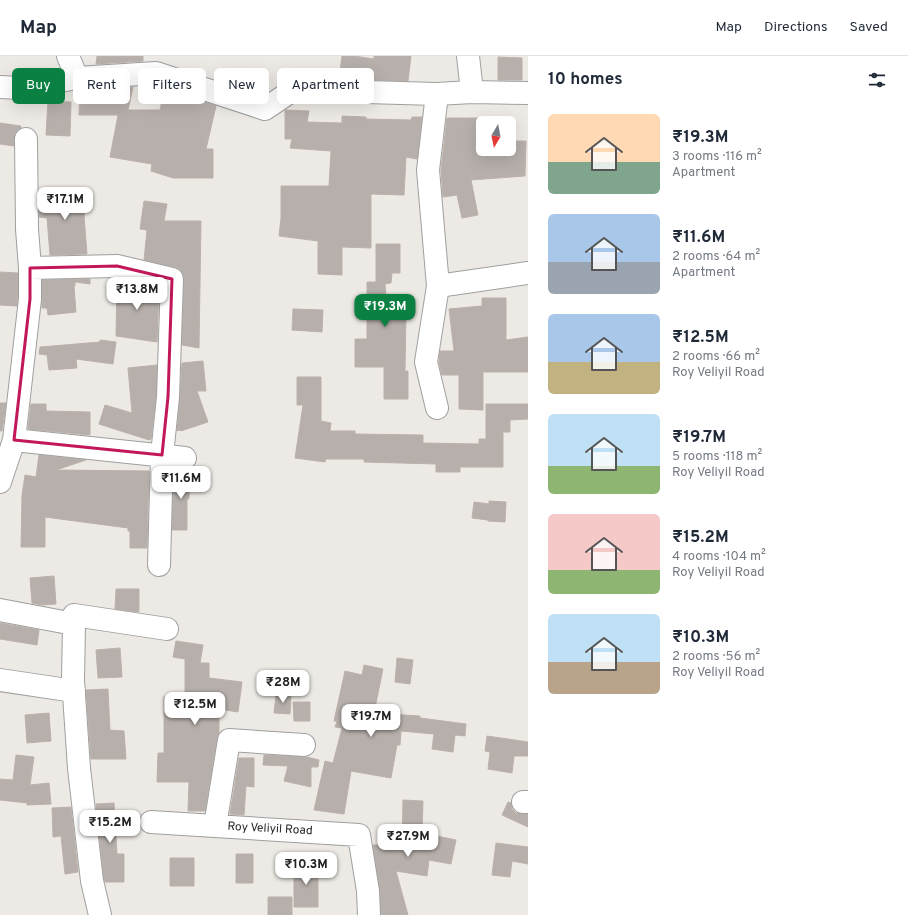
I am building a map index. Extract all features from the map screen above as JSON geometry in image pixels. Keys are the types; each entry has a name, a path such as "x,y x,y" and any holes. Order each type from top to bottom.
{"street":[{"path":"68,56 73,68"},
{"path":"468,56 472,92"},
{"path":"130,75 156,73 265,109 293,90 437,94 472,92 528,93"},
{"path":"0,87 21,88 73,79"},
{"path":"437,94 428,170 438,286 426,362 437,408"},
{"path":"0,482 14,440 30,299 30,268 27,229 26,139"},
{"path":"30,268 117,266 172,279 168,397 162,455 159,565"},
{"path":"438,286 528,273"},
{"path":"14,440 185,458"},
{"path":"0,610 74,624"},
{"path":"100,915 92,881 79,768 73,680 74,615 167,629"},
{"path":"0,680 74,691"},
{"name":"Roy Veliyil Road","path":"304,745 229,740 215,826 359,835 368,891 369,915"},
{"path":"151,822 215,826"}],"highlighted area":[{"path":"117,266 172,279 168,397 162,455 14,440 30,299 30,268"}],"building":[{"path":"97,56 143,56 143,61 96,64"},
{"path":"342,56 374,59 374,56 411,56 408,81 374,80 374,68 340,68"},
{"path":"498,57 522,58 522,80 498,80"},
{"path":"130,87 133,87 130,101"},
{"path":"65,102 71,102 70,136 46,135 48,104 65,104"},
{"path":"206,102 216,106 206,149 213,149 213,178 173,178 151,171 152,164 110,157 118,115 79,115 79,104 129,104 128,110 160,110 161,104 206,104"},
{"path":"285,110 309,111 307,122 342,123 342,116 366,117 366,119 411,120 412,117 422,117 417,159 406,157 404,195 371,194 371,248 342,247 342,275 318,274 318,241 279,236 281,218 281,186 329,186 331,151 290,148 292,139 285,139"},
{"path":"447,118 476,118 476,156 516,156 516,141 526,141 525,176 471,180 478,215 462,218 457,195 443,197 441,170"},
{"path":"0,123 21,126 21,128 15,133 14,146 0,144"},
{"path":"55,188 87,192 84,216 87,254 50,255 47,218 39,217 39,196 53,198"},
{"path":"144,201 167,204 164,221 201,221 199,348 182,345 184,279 180,269 144,260 147,230 140,229"},
{"path":"376,244 400,244 400,273 392,273 391,283 385,284 386,297 391,297 391,314 406,314 405,371 408,371 408,399 384,399 384,367 355,367 355,339 367,339 367,282 376,282"},
{"path":"0,272 18,273 17,306 0,305"},
{"path":"90,279 90,284 75,282 76,312 48,315 47,308 42,308 42,280"},
{"path":"117,279 159,289 157,342 116,336"},
{"path":"482,298 506,298 506,340 528,337 528,372 483,372 483,410 459,409 459,375 442,375 439,362 440,351 454,351 449,309 482,306"},
{"path":"293,309 323,310 322,332 292,330"},
{"path":"100,340 116,342 113,364 76,359 77,368 49,370 47,355 39,354 40,347 100,342"},
{"path":"203,361 206,391 197,391 208,422 177,431 182,363"},
{"path":"157,365 156,396 151,439 149,440 99,424 105,405 132,413 128,368"},
{"path":"297,377 321,377 321,421 331,423 330,431 355,431 355,434 423,435 423,443 479,444 479,439 486,439 486,404 528,404 528,419 510,420 510,432 503,432 503,467 460,467 460,472 436,472 436,464 364,462 364,459 326,459 325,462 295,458 303,405 297,405"},
{"path":"0,403 6,403 2,431 0,431"},
{"path":"31,404 46,404 46,411 90,412 90,435 28,429"},
{"path":"39,455 86,460 56,470 149,471 147,548 130,548 130,531 128,531 128,528 45,517 45,547 21,547 22,495 25,475 36,477"},
{"path":"174,470 190,472 189,499 187,499 187,530 172,530"},
{"path":"489,501 506,502 505,522 472,518 474,502 489,504"},
{"path":"54,576 56,604 42,605 32,603 30,578"},
{"path":"116,589 139,589 139,612 115,609"},
{"path":"0,623 39,630 37,645 0,639"},
{"path":"176,641 203,645 200,663 209,663 209,678 242,682 238,712 219,709 219,732 205,811 188,811 189,782 157,782 158,753 164,753 164,697 185,697 185,659 173,657"},
{"path":"120,648 122,677 98,678 96,650"},
{"path":"397,658 413,660 410,684 395,682"},
{"path":"364,665 383,669 374,713 420,716 420,718 466,724 465,736 455,735 453,752 432,749 434,734 401,731 400,745 397,745 391,778 351,771 344,814 314,810 325,761 333,763 342,728 335,727 337,721 334,721 345,671 362,675"},
{"path":"108,689 110,730 124,731 126,759 91,759 86,690"},
{"path":"276,694 291,696 290,714 274,713"},
{"path":"293,702 310,702 310,721 294,721"},
{"path":"49,713 51,741 27,743 25,715"},
{"path":"487,736 528,742 528,756 514,756 512,773 488,769 490,752 485,751"},
{"path":"16,755 34,757 30,785 49,783 51,804 27,805 27,803 0,800 0,779 13,780"},
{"path":"264,755 307,757 319,760 318,767 311,767 311,787 284,781 288,766 263,765"},
{"path":"239,758 254,758 254,787 246,786 244,815 230,814"},
{"path":"403,800 423,801 422,833 456,840 451,864 429,860 427,876 396,871 408,915 381,915 380,889 373,845 402,844"},
{"path":"508,802 511,803 512,809 516,813 528,814 528,827 502,815"},
{"path":"114,803 117,854 124,854 124,882 105,882 104,879 96,804"},
{"path":"71,807 78,872 65,874 61,836 53,837 52,808"},
{"path":"496,843 528,847 528,864 512,861 510,877 492,875"},
{"path":"236,854 253,854 253,883 236,883"},
{"path":"170,858 194,858 194,886 170,886"},
{"path":"294,864 318,864 318,907 294,907"},
{"path":"268,897 292,897 292,915 268,915"}]}
